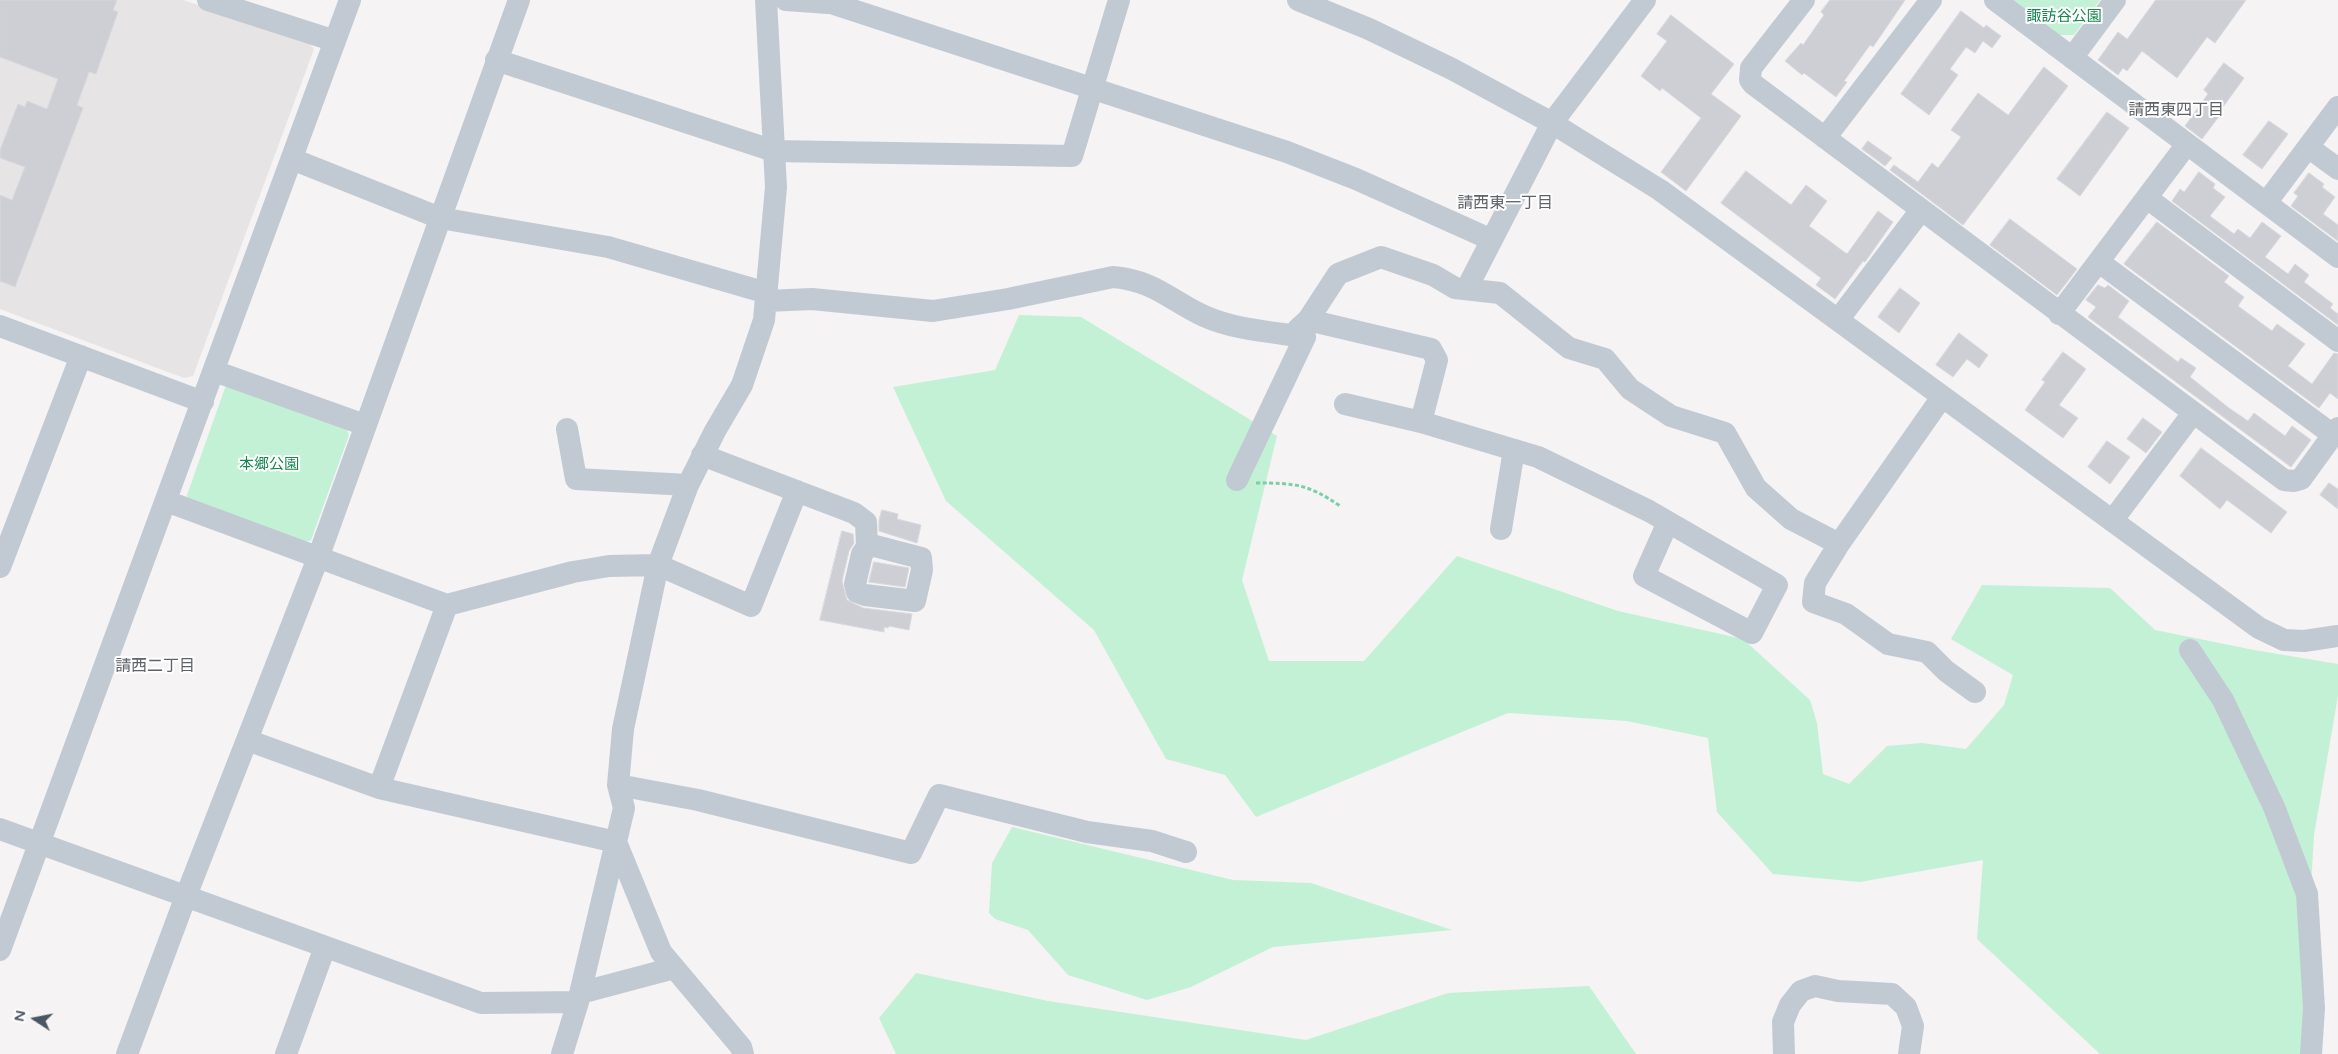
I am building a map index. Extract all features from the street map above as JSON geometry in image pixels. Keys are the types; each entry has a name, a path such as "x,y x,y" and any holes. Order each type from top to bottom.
{"street":[{"path":"208,0 335,41"},
{"path":"0,950 350,0"},
{"path":"127,1054 186,896 318,558 519,0"},
{"path":"562,1054 579,997 624,808 618,785 622,729 658,565 688,484 702,455 742,385 764,320 776,187 766,0"},
{"path":"786,0 825,2 1287,152 1356,179 1492,240"},
{"path":"496,60 774,152 1072,156 1119,0"},
{"path":"1298,0 1369,29 1452,69 1552,123 1660,190 2259,628 2284,640 2304,641 2338,636"},
{"path":"1467,288 1552,123 1645,0"},
{"path":"1804,0 1751,68 1750,80 2059,314 2284,480 2294,482 2300,479 2335,432 2099,262"},
{"path":"1825,138 1931,0"},
{"path":"1995,0 2338,257"},
{"path":"2072,58 2115,0"},
{"path":"2266,202 2338,107"},
{"path":"2059,314 2187,144"},
{"path":"2308,147 2338,169"},
{"path":"292,159 440,218 608,247 766,297 812,299 932,311 1008,299 1113,277 1130,278 1154,286 1204,316 1241,327 1306,328 1431,349 1437,360 1421,422"},
{"path":"2147,198 2338,341"},
{"path":"1838,320 1921,210"},
{"path":"1237,480 1306,328 1338,274 1381,257 1433,275 1455,288 1500,293 1569,348 1605,359 1630,388 1671,416 1725,433 1756,488 1791,520 1839,544"},
{"path":"0,326 202,402"},
{"path":"0,567 80,356"},
{"path":"214,371 365,425"},
{"path":"1942,396 1814,583 1813,602 1846,614 1888,644 1927,652 1946,671 1975,692"},
{"path":"1345,404 1421,422 1538,457 1668,522 1777,585 1752,633 1644,576 1668,522"},
{"path":"2112,521 2194,413"},
{"path":"567,428 576,479 688,484"},
{"path":"1501,529 1514,450"},
{"path":"702,455 854,513 866,522 867,547"},
{"path":"166,502 447,605 573,572 609,566 658,565 751,606 797,491"},
{"path":"379,788 447,605"},
{"path":"2190,650 2223,700 2274,806 2307,894 2314,1008 2311,1054"},
{"path":"247,740 379,788 616,842"},
{"path":"618,785 698,800 911,853 939,795 1088,832 1152,841 1186,852"},
{"path":"0,829 481,1003 579,997 674,968"},
{"path":"616,842 661,952 742,1047 743,1054"},
{"path":"286,1054 325,947"},
{"path":"1784,1054 1783,1022 1790,1005 1801,991 1815,986 1838,991 1892,994 1906,1007 1913,1026 1910,1054"}],"path":[{"path":"1237,480 1249,483 1286,482 1306,486 1340,506"}],"shaded area":[{"path":"0,0 183,0 308,42 314,49 193,376 184,378 0,309"}],"green space":[{"name":"諏訪谷公園","path":"2012,0 2100,0 2074,35 2058,35"},
{"path":"1019,315 1081,317 1277,436 1242,580 1269,661 1364,661 1457,556 1618,611 1743,639 1810,700 1817,723 1823,774 1849,784 1887,746 1922,743 1966,749 2004,705 2013,675 1951,639 1982,585 2110,588 2155,630 2254,650 2338,664 2338,696 2314,835 2301,1054 2100,1054 1977,939 1983,860 1860,882 1773,874 1717,812 1708,738 1627,721 1508,713 1256,817 1225,775 1166,759 1094,630 946,501 893,387 995,370"},
{"name":"本郷公園","path":"230,385 345,425 349,435 311,540 301,544 189,504 187,495 225,388"},
{"path":"1012,827 1233,880 1311,883 1452,930 1273,947 1191,987 1147,1000 1068,975 1028,930 995,919 989,913 992,863"},
{"path":"916,973 1048,1001 1306,1040 1448,993 1589,986 1636,1054 896,1054 879,1018"}],"building":[{"path":"0,0 117,0 113,10 118,12 96,74 89,72 77,105 83,108 15,287 0,281 0,195 12,200 25,167 0,158 0,150 18,104 25,107 27,101 47,109 58,79 0,57"},
{"path":"1830,0 1905,0 1873,47 1870,45 1844,81 1847,82 1836,97 1804,73 1802,75 1785,61 1801,43 1803,45 1824,15 1821,12"},
{"path":"2156,0 2246,0 2215,43 2207,37 2177,78 2142,51 2127,71 2123,68 2118,75 2098,60 2118,32 2127,39"},
{"path":"1961,11 1984,28 1986,25 2001,36 1992,48 1983,41 1975,53 1966,47 1950,69 1958,75 1929,115 1901,94"},
{"path":"1671,15 1734,64 1711,94 1741,116 1686,191 1661,172 1701,118 1662,88 1660,91 1641,76 1667,41 1657,34"},
{"path":"2224,63 2244,78 2202,139 2185,126 2208,94 2204,90"},
{"path":"2044,67 2068,86 1963,225 1890,170 1894,165 1918,182 1932,163 1938,168 1961,137 1951,130 1978,93 2008,115"},
{"path":"2107,112 2129,128 2080,196 2057,179"},
{"path":"2269,121 2288,134 2262,169 2243,155"},
{"path":"1868,141 1892,158 1885,166 1862,149"},
{"path":"1746,171 1791,205 1806,185 1827,201 1809,226 1847,254 1878,211 1893,222 1865,262 1863,261 1835,299 1816,285 1821,278 1721,203"},
{"path":"2199,172 2215,184 2213,188 2225,197 2210,216 2234,234 2238,229 2250,238 2262,222 2281,236 2265,257 2288,274 2295,264 2309,275 2304,282 2333,304 2330,308 2338,314 2338,325 2172,201 2180,189 2184,192"},
{"path":"2309,173 2324,184 2322,187 2335,197 2323,214 2338,225 2338,241 2291,206 2298,196 2294,193"},
{"path":"2010,219 2077,269 2057,295 1990,245"},
{"path":"2157,222 2229,276 2224,282 2244,297 2238,306 2272,331 2277,324 2305,344 2288,366 2312,384 2334,353 2338,354 2338,399 2330,393 2319,408 2124,264"},
{"path":"2098,285 2105,288 2108,285 2129,301 2118,317 2178,362 2181,358 2196,368 2190,377 2229,408 2248,421 2254,413 2285,436 2292,426 2311,440 2291,467 2088,317 2096,307 2086,300"},
{"path":"1900,288 1920,303 1899,333 1878,317"},
{"path":"1959,333 1988,355 1979,368 1967,359 1953,377 1936,365"},
{"path":"2063,352 2086,369 2059,405 2078,418 2063,438 2025,410 2045,382 2042,380"},
{"path":"2143,418 2162,432 2146,453 2127,439"},
{"path":"2107,441 2130,457 2110,484 2088,467"},
{"path":"2201,448 2287,512 2271,533 2227,500 2220,509 2180,476"},
{"path":"2329,483 2338,489 2338,509 2320,495"},
{"path":"882,510 898,514 897,519 921,525 917,543 879,531"},
{"path":"842,531 853,534 854,543 849,551 842,581 847,600 863,608 912,614 909,630 889,626 888,628 884,627 884,632 820,620"},
{"path":"874,562 909,568 905,587 869,582"}],"district":[{"name":"請西東四丁目","path":"2176,111"},
{"name":"請西東一丁目","path":"1505,204"},
{"name":"請西二丁目","path":"155,667"}]}
